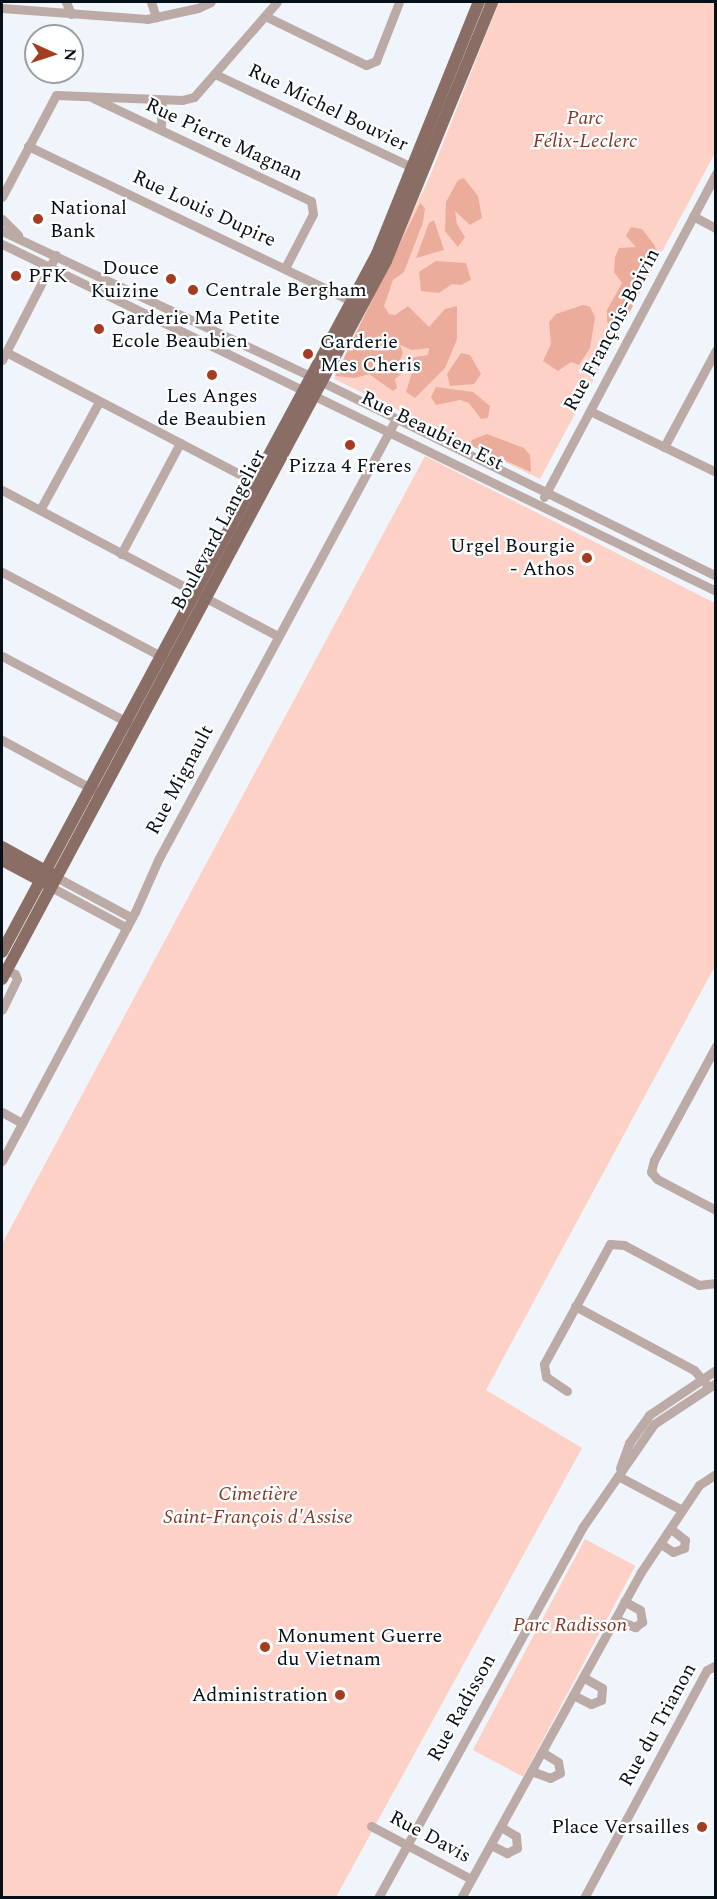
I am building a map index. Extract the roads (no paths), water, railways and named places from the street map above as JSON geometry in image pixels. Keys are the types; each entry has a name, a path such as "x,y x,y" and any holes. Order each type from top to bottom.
{"main road":[{"name":"Boulevard Langelier","path":"3,972 48,879 165,659 357,304 386,261 479,2"},
{"name":"Boulevard Langelier","path":"418,170 492,2"},
{"path":"2,847 48,879"},
{"path":"2,860 48,879"},
{"name":"Boulevard Langelier","path":"2,952 48,879"}],"street":[{"path":"66,2 71,14"},
{"path":"150,2 156,17"},
{"path":"2,8 129,20 198,9 211,2"},
{"path":"2,196 56,95 162,100 194,97 218,75 277,2"},
{"path":"265,16 366,65 376,61 399,2"},
{"name":"Rue Michel Bouvier","path":"218,75 418,170"},
{"name":"Rue Pierre Magnan","path":"88,96 161,128 310,201 313,214 285,268"},
{"path":"161,128 162,100"},
{"name":"Rue Louis Dupire","path":"28,146 357,304"},
{"name":"Rue François-Boivin","path":"541,504 716,173"},
{"path":"693,216 716,228"},
{"name":"Rue Beaubien Est","path":"2,219 25,240"},
{"name":"Rue Beaubien Est","path":"2,231 317,380 716,576"},
{"name":"Rue Beaubien Est","path":"2,244 390,430 716,591"},
{"path":"56,255 4,356 260,484"},
{"path":"101,292 107,279"},
{"path":"176,327 181,315"},
{"path":"664,447 716,350"},
{"path":"40,510 99,402"},
{"path":"590,411 716,472"},
{"name":"Rue Mignault","path":"2,1161 127,928 158,860 396,419"},
{"path":"121,554 180,443"},
{"path":"2,490 278,636"},
{"path":"2,572 165,659"},
{"path":"2,656 130,724"},
{"path":"2,740 95,790"},
{"path":"48,879 132,918"},
{"path":"48,879 127,928"},
{"name":"Boulevard Langelier","path":"2,1010 17,979 3,972"},
{"path":"714,1207 657,1179 651,1172 654,1160 716,1046"},
{"path":"2,1112 22,1123"},
{"path":"567,1391 546,1377 543,1369 575,1306 614,1242 693,1282 716,1283"},
{"path":"575,1306 712,1385 654,1424 618,1476"},
{"path":"618,1476 640,1426 660,1406 716,1370"},
{"path":"461,1898 624,1601 699,1485 716,1474"},
{"path":"618,1476 682,1510"},
{"name":"Rue Radisson","path":"378,1898 582,1528 618,1476"},
{"path":"661,1544 673,1552 684,1548 685,1540 671,1529"},
{"path":"615,1619 635,1627 642,1622 640,1610 624,1601"},
{"name":"Rue du Trianon","path":"584,1898 714,1665"},
{"path":"573,1695 591,1704 601,1700 602,1689 583,1677"},
{"path":"531,1771 550,1778 560,1773 558,1762 542,1752"},
{"name":"Rue Davis","path":"371,1826 471,1879"},
{"path":"491,1845 512,1853 518,1848 516,1836 501,1827"}],"place":[{"name":"National Bank","path":"38,219"},
{"name":"PFK","path":"16,276"},
{"name":"Douce Kuizine","path":"171,279"},
{"name":"Centrale Bergham","path":"193,290"},
{"name":"Garderie Ma Petite Ecole Beaubien","path":"99,329"},
{"name":"Garderie Mes Cheris","path":"308,354"},
{"name":"Les Anges de Beaubien","path":"212,375"},
{"name":"Pizza 4 Freres","path":"350,445"},
{"name":"Urgel Bourgie - Athos","path":"587,558"},
{"name":"Monument Guerre du Vietnam","path":"265,1647"},
{"name":"Administration","path":"340,1695"},
{"name":"Place Versailles","path":"702,1827"}],"park label":[{"name":"Parc Félix-Leclerc","path":"585,130"},
{"name":"Cimetière Saint-François d'Assise","path":"258,1506"},
{"name":"Parc Radisson","path":"570,1625"}]}
